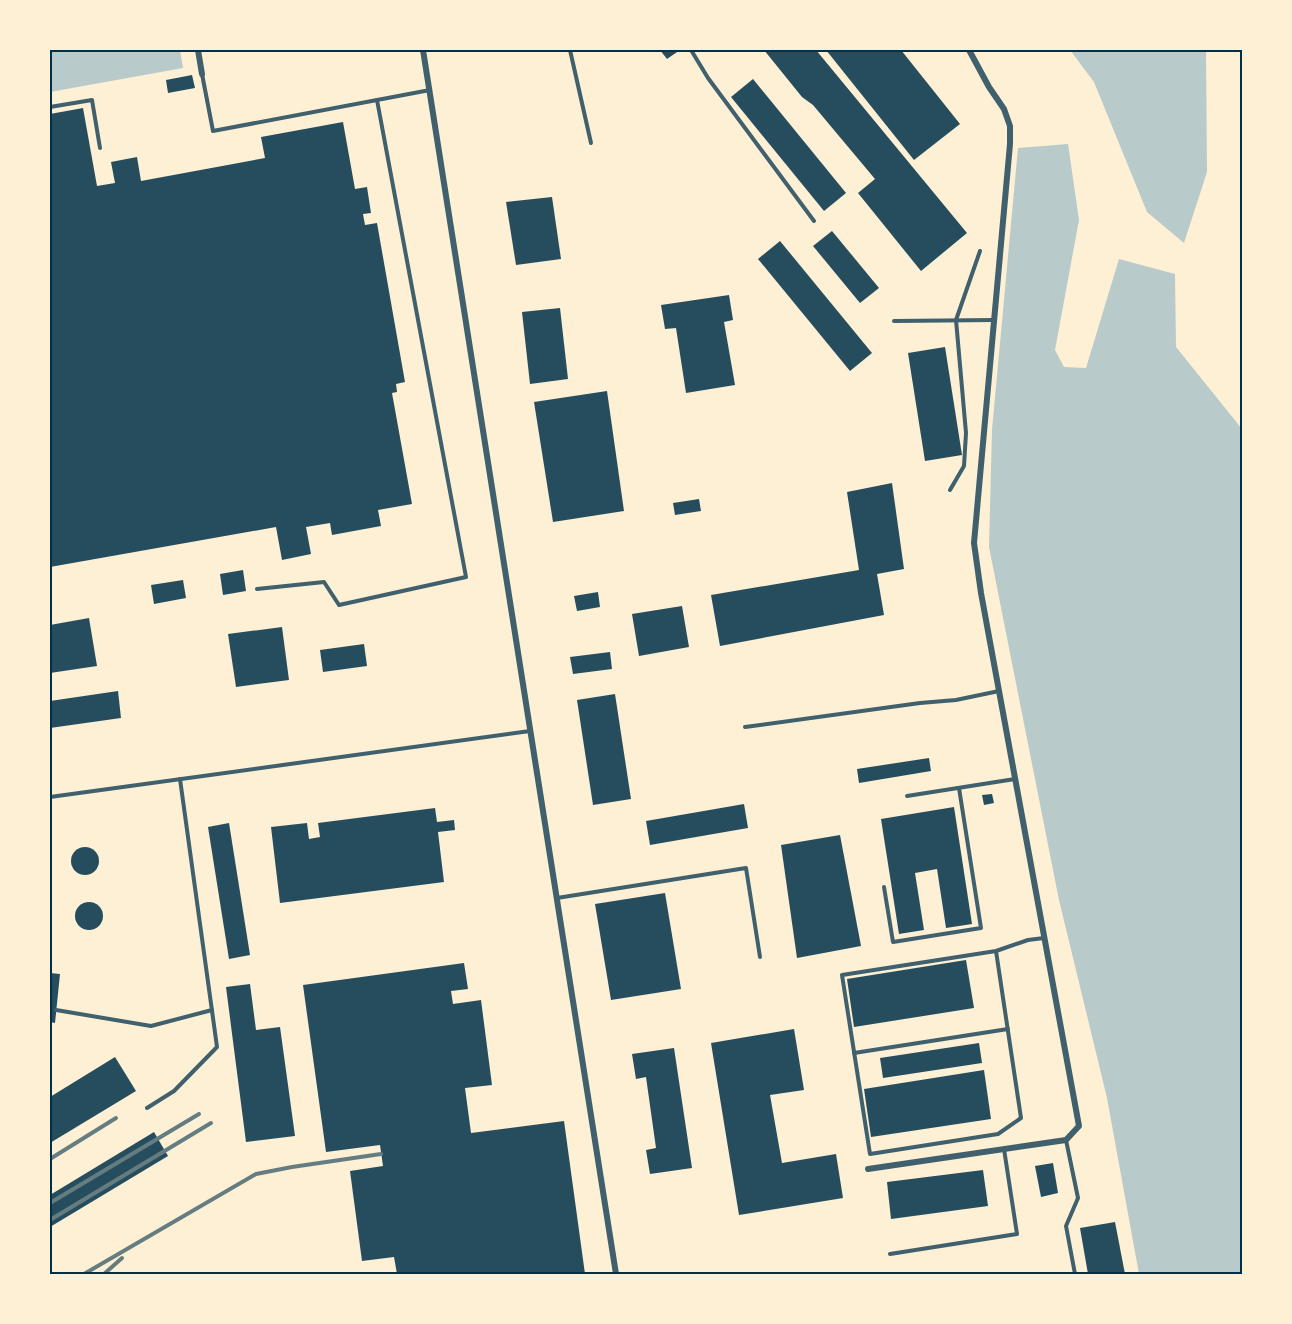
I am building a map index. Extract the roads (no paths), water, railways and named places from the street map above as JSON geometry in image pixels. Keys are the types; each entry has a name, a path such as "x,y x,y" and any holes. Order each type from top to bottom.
{"street":[{"path":"198,50 202,74"},
{"path":"423,50 616,1275"},
{"path":"868,1169 1066,1140 1079,1126 981,593 974,543 1010,126 1004,109 969,50"}],"lane":[{"path":"570,50 591,143"},
{"path":"691,50 708,78 814,221"},
{"path":"202,74 213,130 430,90"},
{"path":"50,107 92,100 100,148"},
{"path":"257,590 324,582 339,605 466,577 377,100"},
{"path":"950,490 964,466 966,433 956,320 980,251"},
{"path":"894,321 995,320"},
{"path":"745,727 956,700 999,691"},
{"path":"50,797 531,731"},
{"path":"147,1108 174,1091 217,1047 180,779"},
{"path":"907,796 1016,779"},
{"path":"884,887 893,942 981,928 959,788"},
{"path":"556,898 746,868 760,957"},
{"path":"996,951 1021,1118 999,1134 870,1154 842,975 996,951 1028,940 1044,938"},
{"path":"56,1010 152,1026 212,1010"},
{"path":"854,1053 1008,1029"},
{"path":"1066,1140 1078,1198 1066,1226 1075,1275"},
{"path":"890,1254 1017,1234 1004,1149"}],"railway":[{"path":"50,1203 199,1114"},
{"path":"50,1159 116,1118"},
{"path":"50,1220 211,1123"},
{"path":"84,1274 256,1174 381,1154"},
{"path":"104,1274 122,1258"}]}
